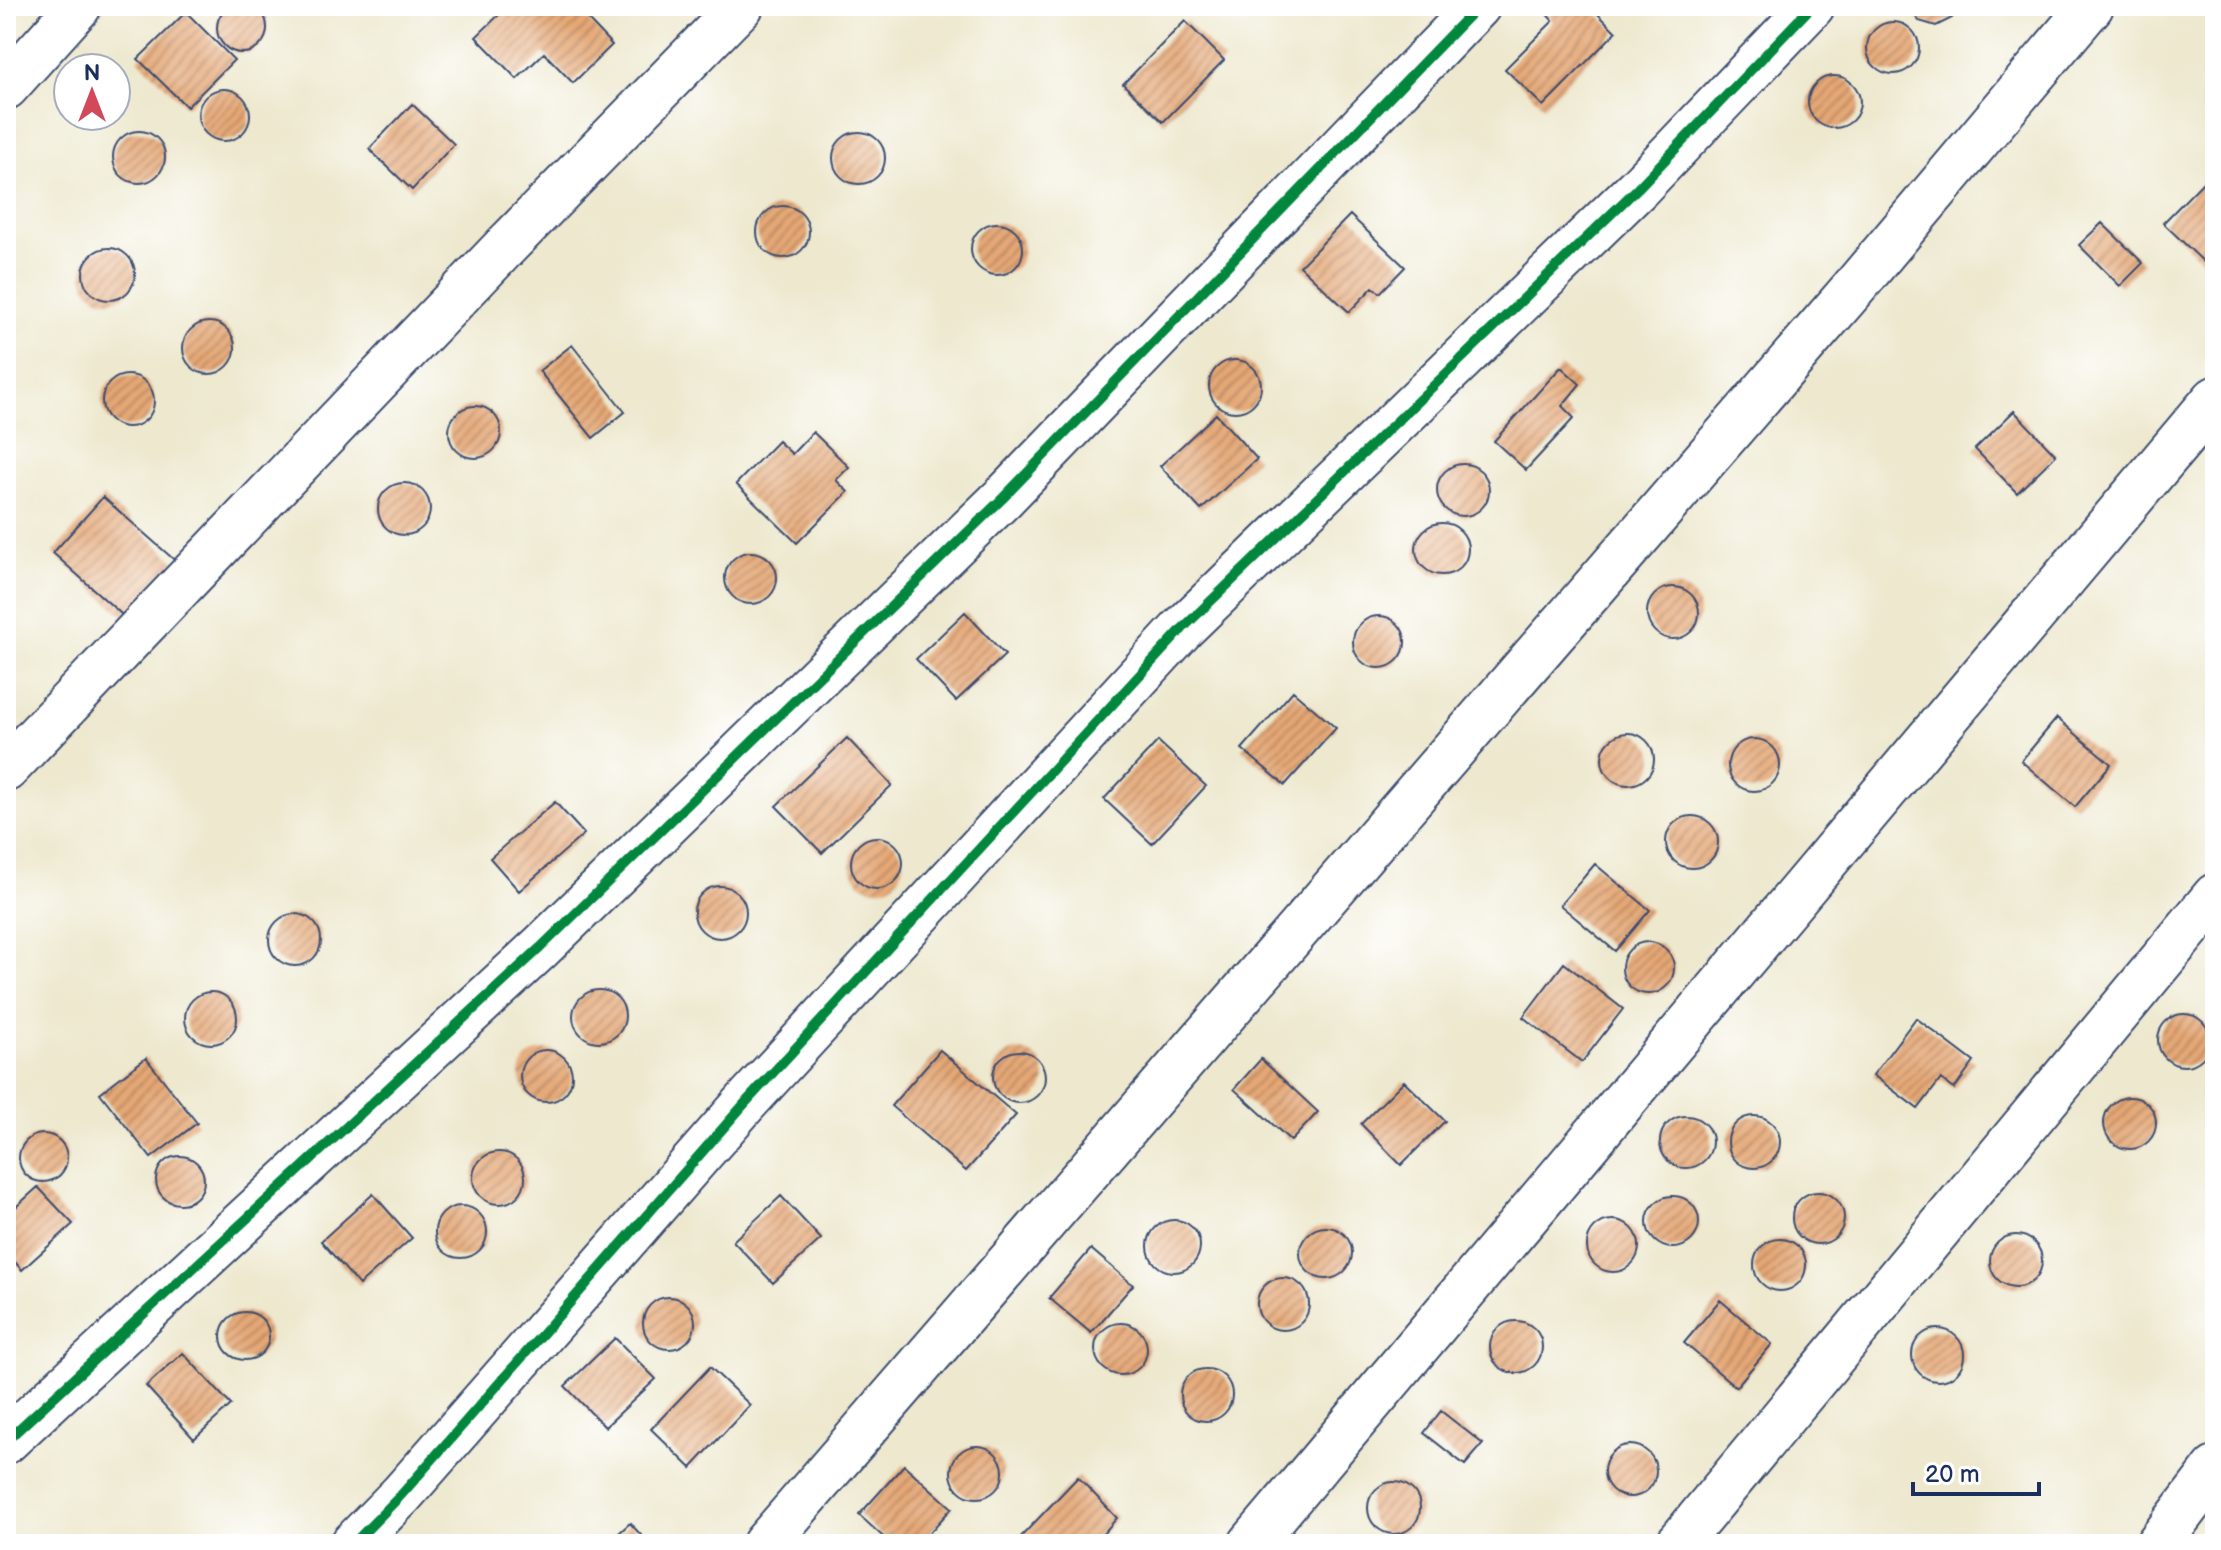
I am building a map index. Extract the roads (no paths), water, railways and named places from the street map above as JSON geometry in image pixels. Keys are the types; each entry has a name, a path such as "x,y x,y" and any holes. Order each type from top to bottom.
{"street":[{"path":"6,87 79,6"},
{"path":"6,769 490,263 741,6"},
{"path":"6,1441 540,948 992,509 1478,6"},
{"path":"353,1544 402,1494 746,1102 1183,628 1638,188 1812,6"},
{"path":"765,1544 1852,290 2091,6"},
{"path":"1251,1544 2215,399"},
{"path":"1678,1544 2215,896"},
{"path":"2158,1544 2215,1469"}]}
